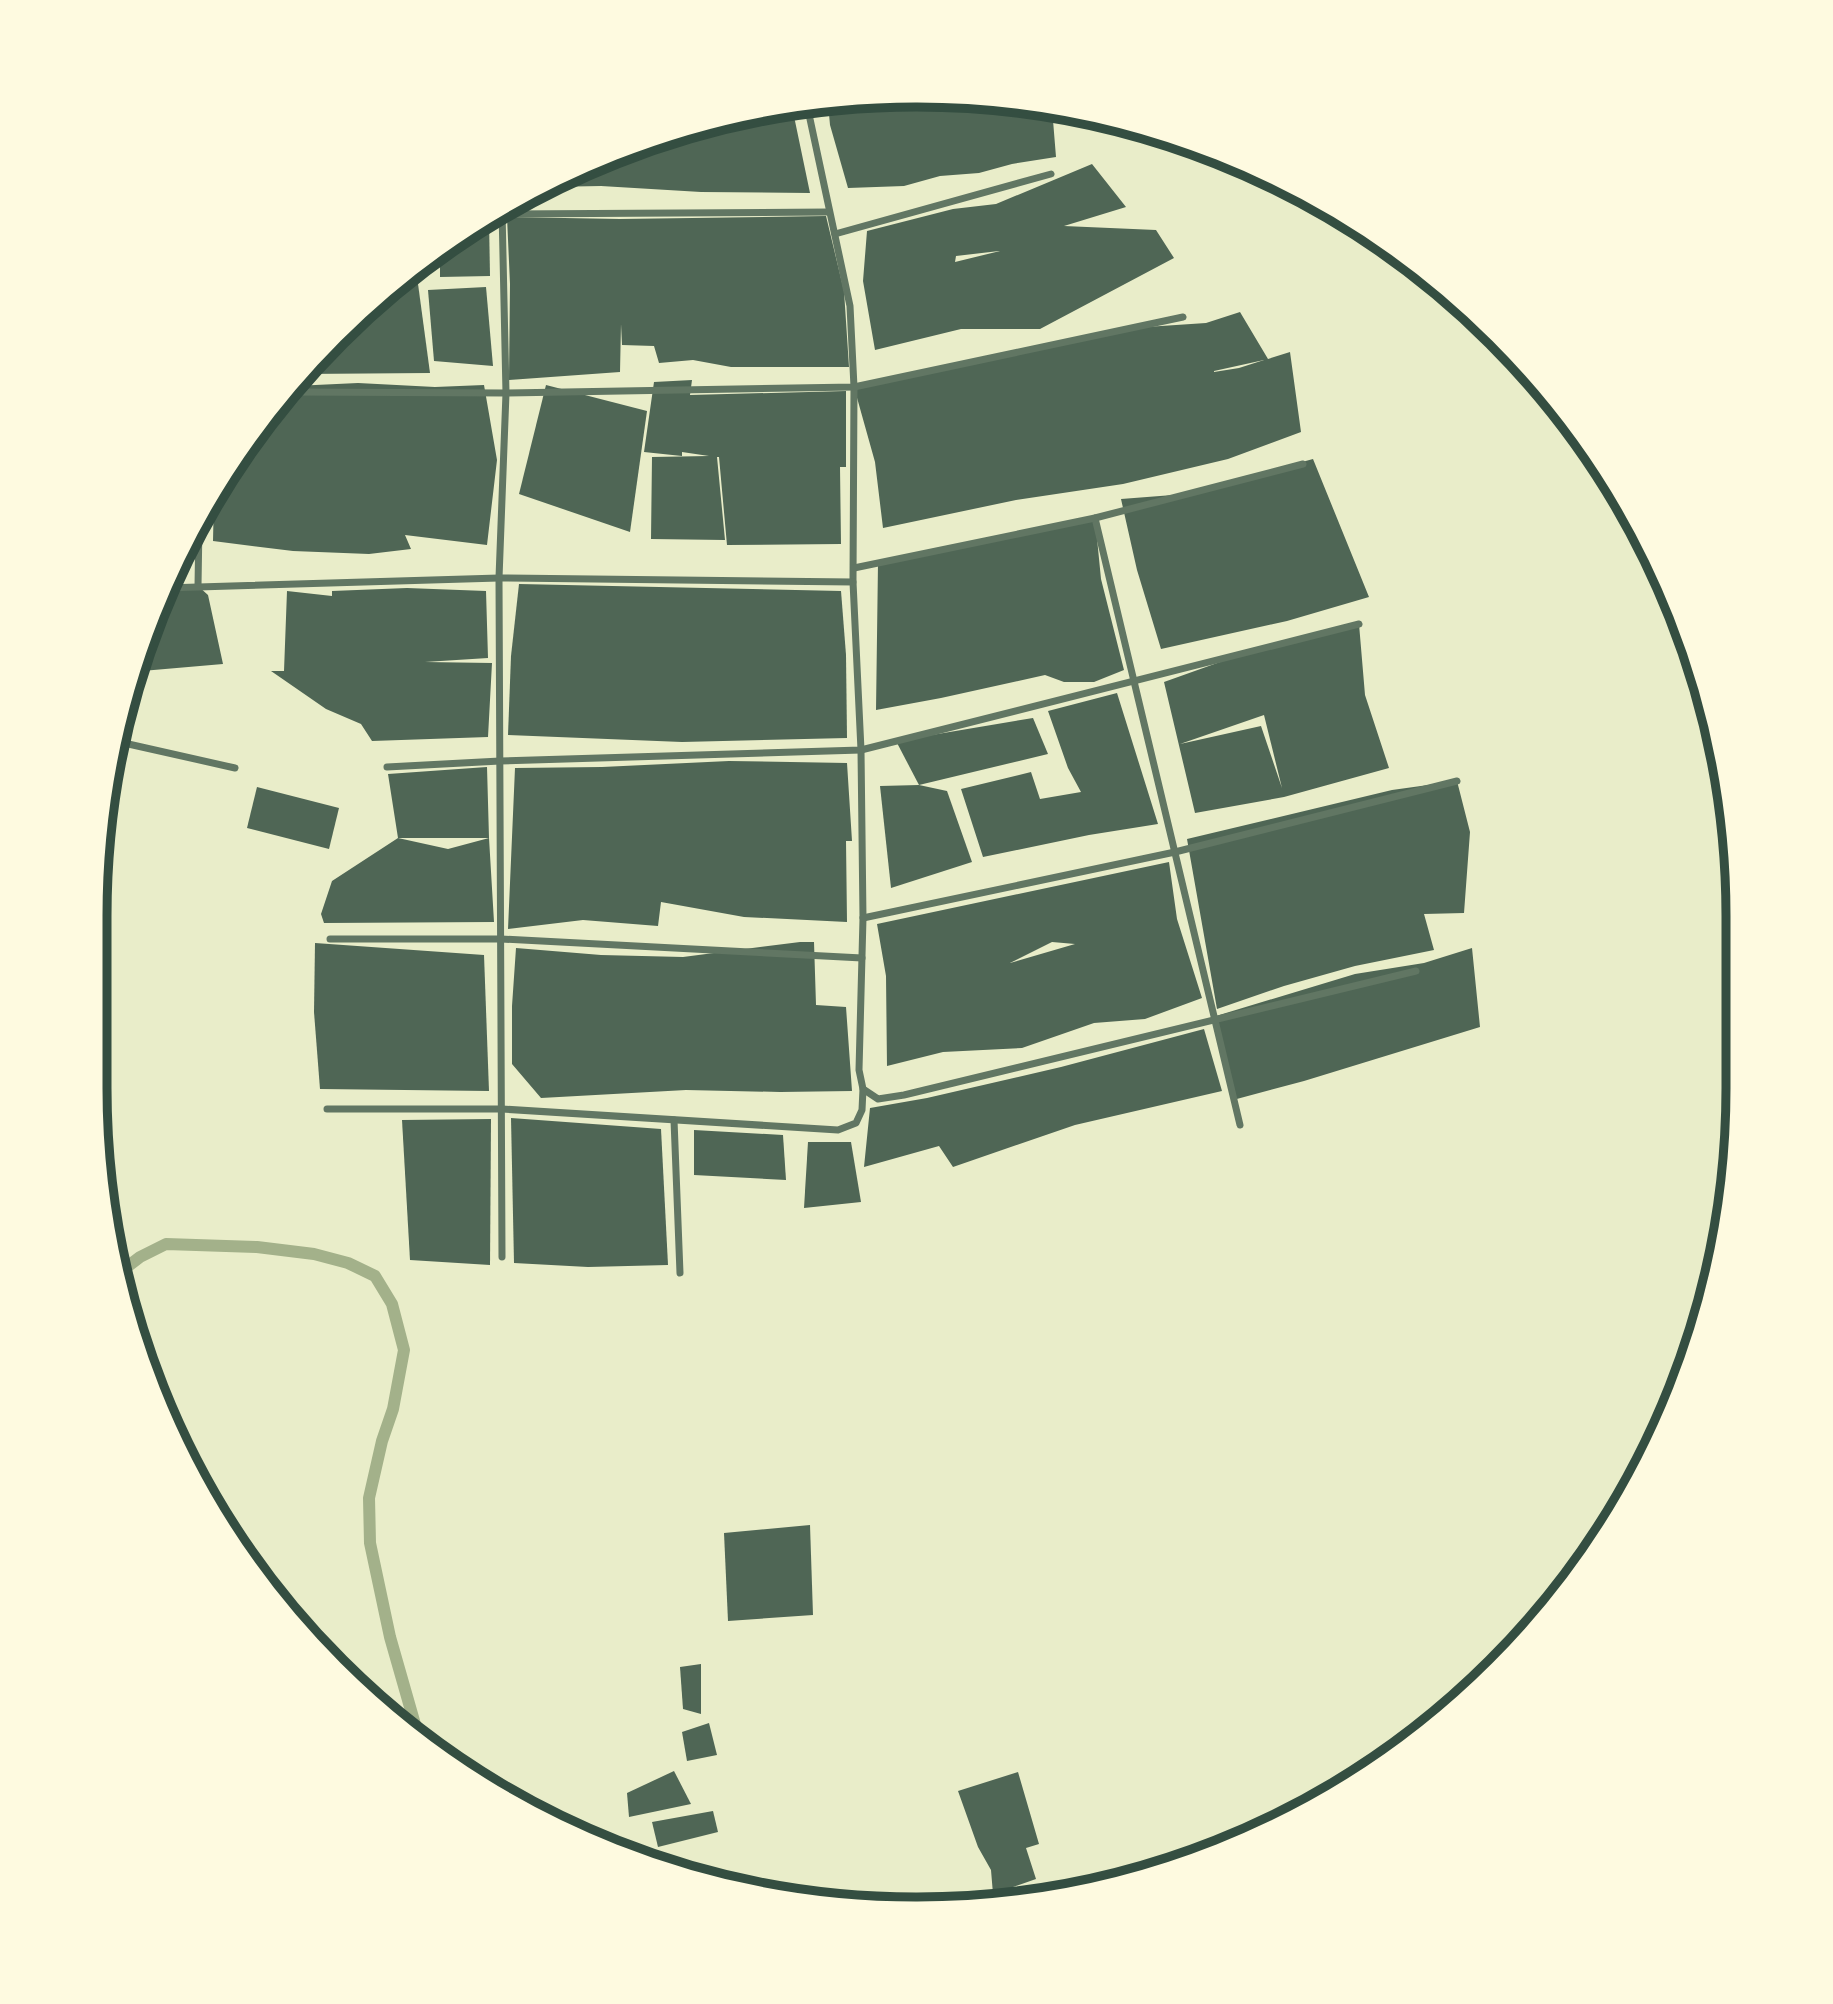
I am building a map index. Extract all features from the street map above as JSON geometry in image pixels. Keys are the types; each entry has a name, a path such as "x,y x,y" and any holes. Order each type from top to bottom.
{"street":[{"path":"327,1110 502,1109 838,1130 856,1123 863,1110 859,1070 863,918 861,750 853,582 854,387 850,306 809,114"},
{"path":"835,234 1051,174"},
{"path":"516,213 829,212"},
{"path":"500,222 506,393 499,578 502,1257"},
{"path":"300,392 506,393 854,387 1183,317"},
{"path":"854,568 1095,518 1303,464"},
{"path":"1095,518 1240,1125"},
{"path":"198,586 199,542"},
{"path":"177,587 499,578 853,582"},
{"path":"387,767 861,750 1359,624"},
{"path":"126,743 235,768"},
{"path":"863,918 1175,852 1458,781"},
{"path":"330,939 501,939 862,958"},
{"path":"863,1089 878,1099 904,1095 1416,971"},
{"path":"674,1120 680,1273"}],"building":[{"path":"864,108 969,108 1022,114 1053,119 1056,157 979,173 940,176 904,186 848,188 829,112"},
{"path":"793,117 810,193 701,192 565,187 607,168 707,134"},
{"path":"1092,164 1126,207 1064,226 1156,230 1174,258 1040,329 961,329 875,350 863,281 867,231 953,209 996,204","holes":["1000,251 955,262 956,256"]},
{"path":"826,216 844,291 849,367 731,367 693,360 659,363 654,346 622,345 621,324 620,372 509,380 510,284 507,218"},
{"path":"489,229 490,276 440,277 440,262"},
{"path":"417,279 430,373 316,374 344,344"},
{"path":"486,287 493,366 434,361 428,290"},
{"path":"1240,312 1268,359 1290,352 1301,432 1228,459 1123,484 1016,500 883,528 875,462 854,387 1131,328 1206,323","holes":["1264,360 1239,368 1214,372"]},
{"path":"692,380 690,395 846,391 846,467 840,467 841,544 727,545 719,457 725,540 651,539 652,457 709,456 682,452 682,456 644,452 654,382"},
{"path":"358,383 435,387 484,385 497,460 487,545 405,535 411,549 369,554 293,551 213,541 215,512 243,467 306,385"},
{"path":"546,385 647,411 630,532 519,494"},
{"path":"1313,459 1369,597 1287,621 1161,649 1137,570 1121,499 1186,494"},
{"path":"1095,518 1101,579 1124,670 1094,682 1064,682 1045,675 876,710 878,563"},
{"path":"519,584 841,591 846,655 847,738 682,742 508,735 511,656"},
{"path":"198,586 208,595 223,664 145,671 177,587"},
{"path":"407,588 486,591 488,658 425,662 492,663 488,737 372,741 361,724 326,709 271,671 284,671 287,591 332,596 332,591"},
{"path":"1359,624 1365,695 1389,768 1284,797 1195,813 1164,682 1248,652","holes":["1264,715 1282,788 1261,726 1180,744"]},
{"path":"1117,693 1158,824 983,857 961,789 1031,772 1040,799 1081,792 1068,768 1048,711"},
{"path":"1033,718 1048,754 919,785 896,741"},
{"path":"729,761 847,763 852,841 846,841 847,922 744,917 661,902 658,926 583,920 508,929 515,768"},
{"path":"487,767 489,838 398,838 388,774"},
{"path":"1457,781 1470,832 1464,913 1424,914 1434,950 1355,966 1217,1009 1187,839 1392,790"},
{"path":"919,785 947,791 972,862 891,888 880,786"},
{"path":"257,787 339,808 329,849 247,828"},
{"path":"398,838 448,849 489,838 494,922 324,923 321,914 332,881"},
{"path":"1169,862 1177,919 1202,998 1145,1019 1094,1023 1022,1048 943,1052 887,1066 886,976 877,924","holes":["1052,942 1075,944 1010,963"]},
{"path":"814,942 816,1005 846,1007 852,1091 686,1090 541,1098 512,1064 516,948 601,955 683,957"},
{"path":"315,943 484,955 489,1091 320,1089 314,1012"},
{"path":"1472,948 1480,1027 1233,1100 1216,1016 1355,974 1424,963"},
{"path":"1204,1029 1222,1091 1075,1125 953,1167 939,1146 864,1167 870,1108 927,1098 1061,1067"},
{"path":"511,1118 661,1129 668,1265 588,1267 514,1263"},
{"path":"491,1119 490,1265 410,1260 402,1120"},
{"path":"694,1130 783,1135 786,1180 694,1175"},
{"path":"808,1142 851,1142 861,1202 804,1208"},
{"path":"810,1525 813,1615 728,1621 724,1533"},
{"path":"701,1664 701,1714 683,1709 680,1667"},
{"path":"709,1723 717,1755 687,1761 682,1732"},
{"path":"674,1771 691,1804 629,1817 627,1793"},
{"path":"1018,1772 1039,1844 1026,1848 1036,1879 993,1893 991,1870 978,1847 958,1791"},
{"path":"713,1811 718,1832 658,1847 652,1822"}],"waterway":[{"path":"127,1267 166,1244 257,1247 314,1254 348,1263 375,1276 392,1304 404,1350 393,1409 382,1441 369,1498 370,1543 390,1637 414,1722"}]}
